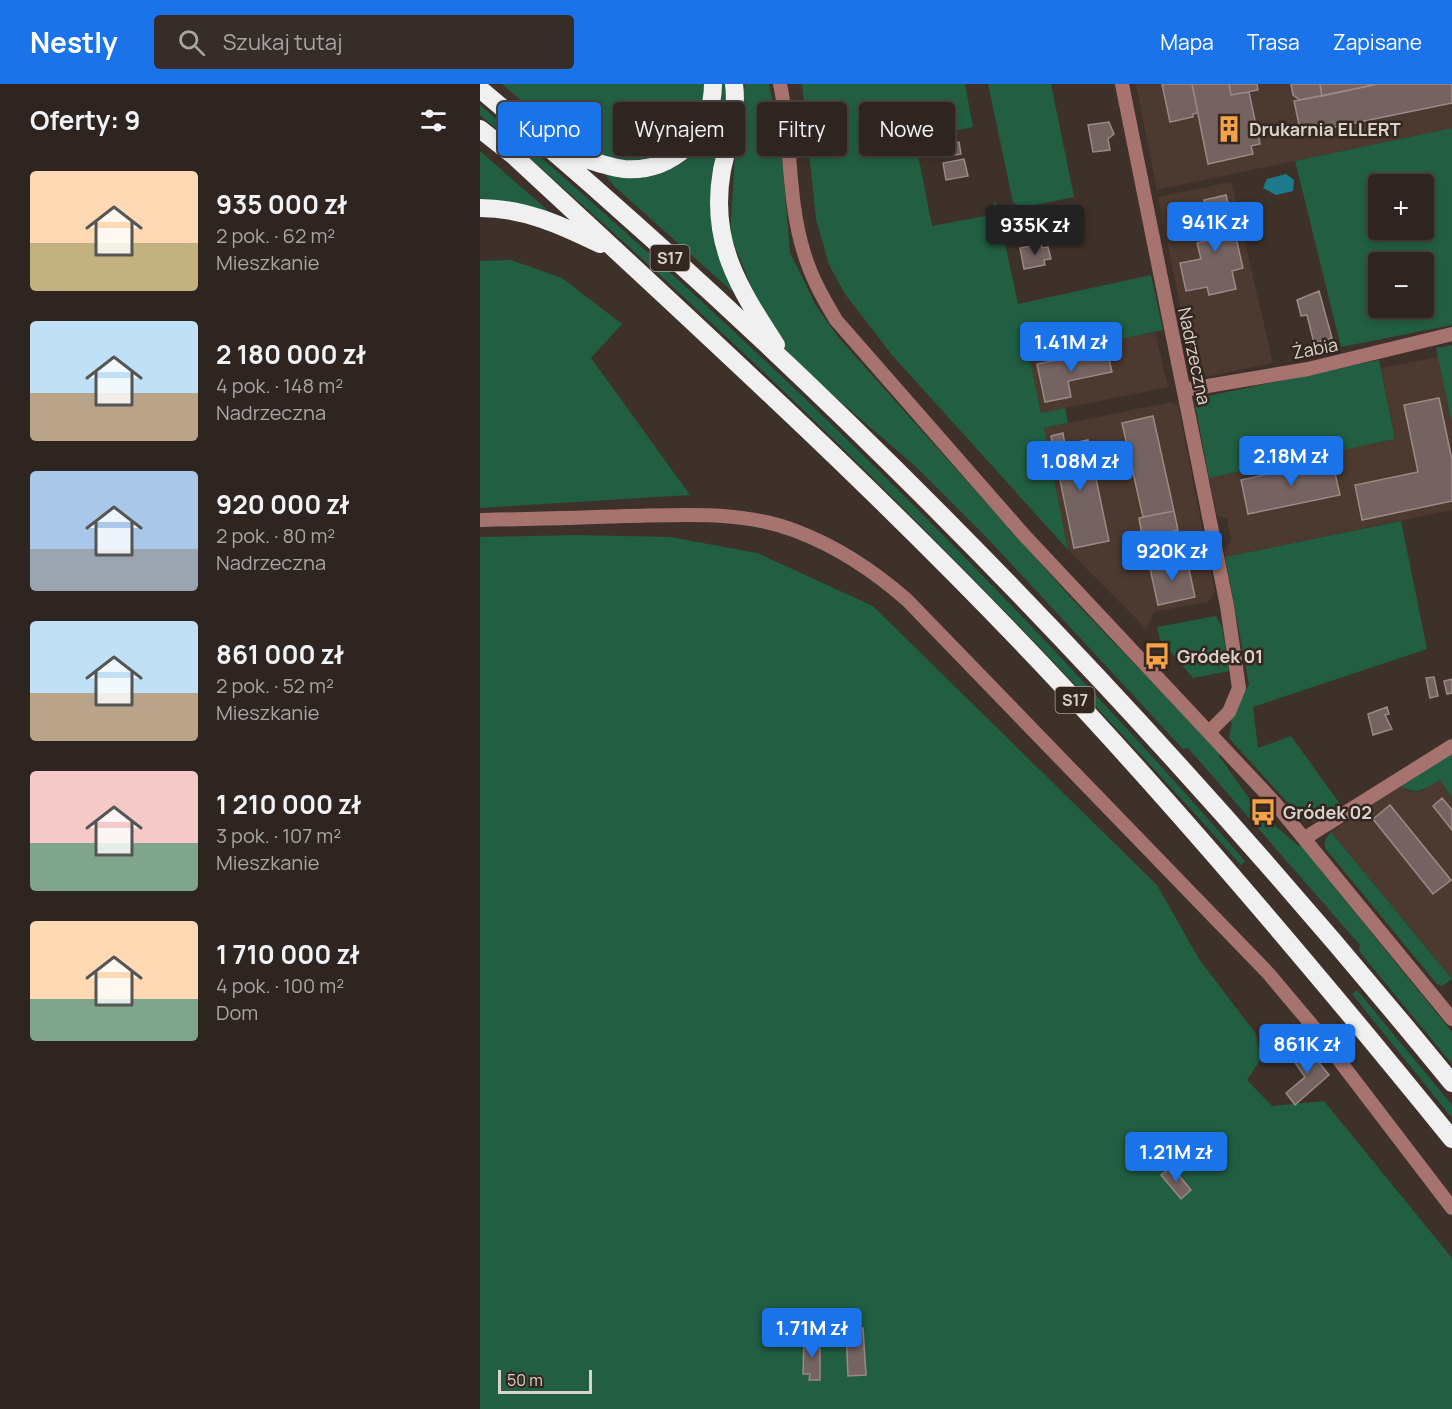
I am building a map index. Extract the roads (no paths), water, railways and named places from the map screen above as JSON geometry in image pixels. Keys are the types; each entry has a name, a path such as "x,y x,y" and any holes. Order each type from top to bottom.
{"highway":[{"path":"580,156 624,169 664,163 686,149 702,129 711,105 712,84"},
{"path":"734,84 733,119 719,195 720,232 729,261 743,293 792,369"},
{"name":"S17","path":"480,89 498,104"},
{"name":"S17","path":"480,129 514,156 821,443 1092,717 1284,937 1452,1139"},
{"name":"S17","path":"559,156 792,369 1047,621 1314,916 1452,1083"},
{"path":"480,208 504,208 532,215 572,230 618,253"}],"street":[{"path":"780,84 787,120 797,222 803,252 815,282 836,320 1024,536 1209,732 1305,838 1452,1019"},
{"name":"Nadrzeczna","path":"1122,84 1229,614 1239,683 1232,707 1209,732"},
{"name":"Żabia","path":"1184,390 1317,367 1452,334"},
{"path":"480,520 705,514 754,520 795,530 839,550 877,574 908,600 1268,973 1316,1029 1452,1208"},
{"path":"1305,838 1452,746"}],"water":[{"path":"1286,174 1294,180 1293,191 1276,195 1263,188 1267,179"}],"place":[{"name":"Drukarnia ELLERT","path":"1229,129"},
{"name":"Gródek 01","path":"1157,656"},
{"name":"Gródek 02","path":"1263,812"}]}
